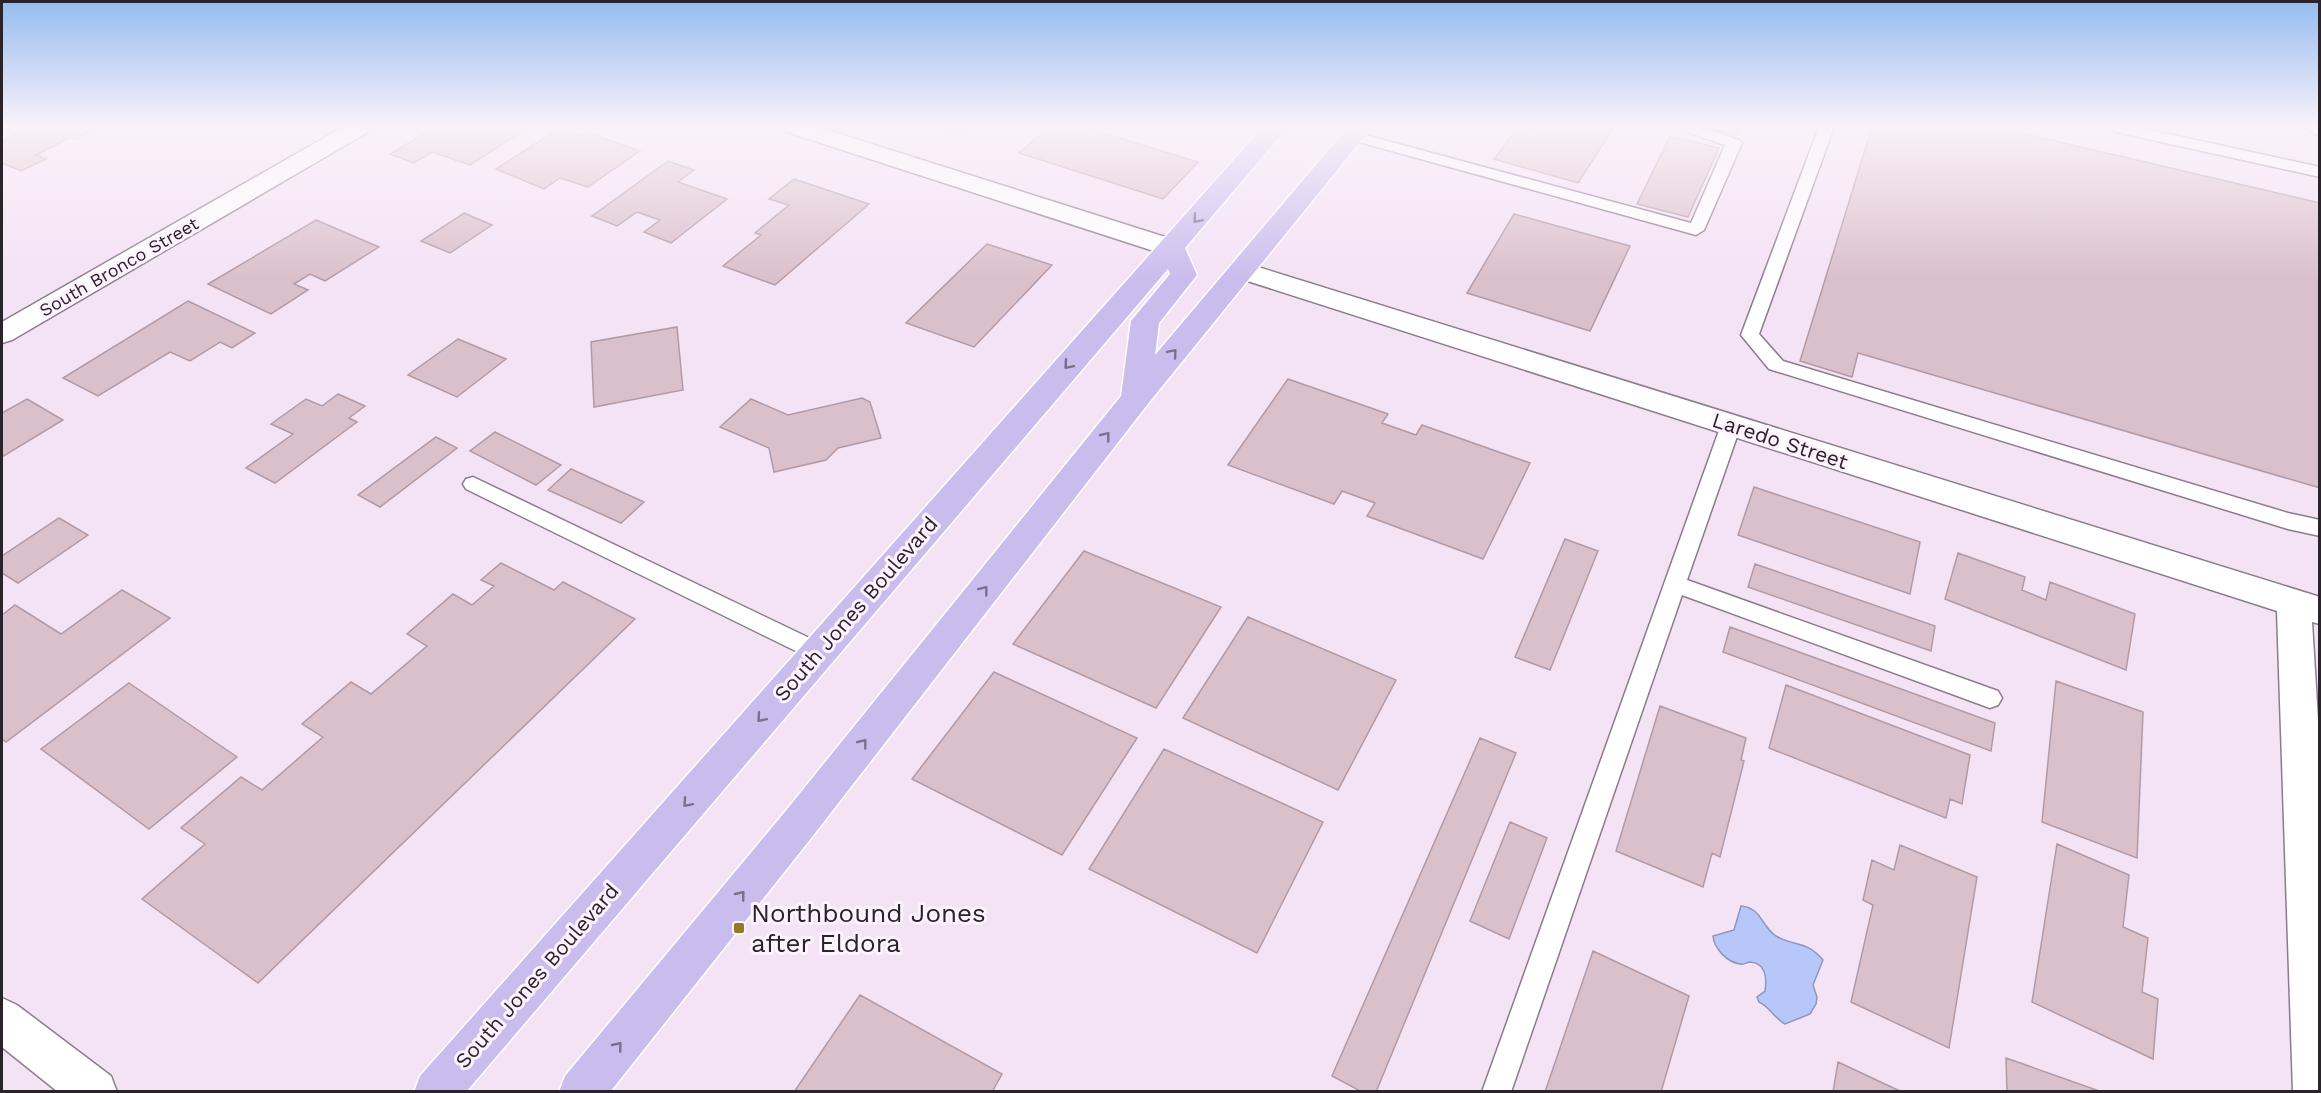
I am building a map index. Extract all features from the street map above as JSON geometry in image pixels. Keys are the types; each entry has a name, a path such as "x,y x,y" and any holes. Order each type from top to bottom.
{"main road":[{"name":"South Jones Boulevard","path":"436,1092 1232,178"},
{"path":"581,1092 798,825 1136,398 1318,178"},
{"path":"1136,398 1145,321 1184,275 1172,248"}],"street":[{"name":"South Bronco Street","path":"2,334 272,178"},
{"path":"954,178 1172,248"},
{"name":"Laredo Street","path":"1242,270 2307,607"},
{"path":"2307,607 2316,1092"},
{"path":"2,1020 95,1092"}],"lane":[{"path":"1516,178 1696,230 1719,178"},
{"path":"1807,178 1750,335 1776,365 2288,521 2319,528"},
{"path":"1496,1092 1731,425"},
{"path":"473,484 818,652"},
{"path":"1675,584 1990,698"}],"water":[{"path":"1741,906 1748,907 1757,913 1776,936 1811,949 1823,960 1813,985 1817,997 1810,1014 1785,1024 1759,1002 1757,997 1765,991 1766,981 1762,968 1755,963 1742,964 1731,961 1719,950 1713,936 1734,930"}],"building":[{"path":"518,178 560,178 544,189"},
{"path":"560,178 601,178 588,187"},
{"path":"644,178 683,178 678,182 727,199 671,243 644,232 660,220 637,212 617,226 592,216"},
{"path":"1097,178 1183,178 1163,199"},
{"path":"1561,178 1581,178 1578,183"},
{"path":"1650,178 1706,178 1688,217 1637,204"},
{"path":"1856,178 2214,178 2320,203 2320,488 1858,353 1852,377 1800,361"},
{"path":"794,179 869,204 775,285 723,266 761,235 755,233 789,205 769,199"},
{"path":"464,213 492,225 450,253 421,241"},
{"path":"1514,214 1630,246 1590,331 1467,293"},
{"path":"316,220 379,247 325,281 310,274 294,284 308,290 271,314 208,284"},
{"path":"987,244 1052,265 974,347 906,323"},
{"path":"188,301 255,333 232,348 220,342 190,361 170,352 98,396 63,378"},
{"path":"677,327 683,390 594,407 591,342"},
{"path":"458,339 506,359 457,397 408,375"},
{"path":"1288,379 1388,414 1382,423 1416,435 1422,425 1530,463 1483,559 1367,516 1375,503 1342,491 1334,504 1228,465"},
{"path":"338,394 365,406 349,418 357,422 275,483 246,468 293,434 271,424 306,399 322,406"},
{"path":"862,398 870,402 881,438 838,448 826,460 774,472 769,448 720,427 751,399 788,415"},
{"path":"27,399 63,420 2,457 2,413"},
{"path":"495,432 561,465 536,485 470,451"},
{"path":"436,437 457,448 380,507 358,495"},
{"path":"571,469 644,502 621,523 548,490"},
{"path":"1754,487 1920,542 1910,594 1738,535"},
{"path":"59,518 88,535 18,583 2,573 2,556"},
{"path":"1565,539 1598,551 1550,670 1515,657"},
{"path":"1084,551 1221,607 1156,708 1013,644"},
{"path":"1958,553 2025,577 2022,590 2046,600 2050,582 2135,614 2126,670 1945,599"},
{"path":"501,563 554,590 563,582 635,619 258,983 142,899 205,844 181,828 241,777 262,790 323,737 302,724 351,682 371,694 427,646 407,634 453,594 472,605 494,586 481,580"},
{"path":"1755,564 1935,626 1931,651 1748,587"},
{"path":"122,590 170,618 6,742 2,739 2,615 15,605 61,634"},
{"path":"1248,617 1396,680 1338,790 1183,718"},
{"path":"1730,627 1995,723 1991,751 1723,652"},
{"path":"994,672 1137,738 1062,855 912,779"},
{"path":"2056,681 2143,712 2137,858 2042,822"},
{"path":"129,683 237,757 149,829 41,749"},
{"path":"1786,685 1970,755 1962,804 1950,799 1946,818 1769,748"},
{"path":"1660,706 1746,738 1741,760 1744,761 1720,857 1712,853 1703,887 1616,851"},
{"path":"1480,738 1516,753 1376,1092 1362,1092 1332,1076"},
{"path":"1164,749 1323,822 1257,953 1089,869"},
{"path":"1510,822 1547,838 1509,939 1470,921"},
{"path":"2057,844 2129,875 2123,927 2148,938 2142,992 2158,999 2153,1059 2032,1002"},
{"path":"1900,845 1977,877 1949,1048 1851,1002 1873,905 1863,900 1872,860 1894,870"},
{"path":"1593,951 1689,996 1661,1092 1545,1092"},
{"path":"860,995 1002,1074 992,1092 794,1092"},
{"path":"2006,1058 2102,1092 2007,1092"},
{"path":"1838,1062 1902,1092 1833,1092"}],"place":[{"name":"Northbound Jones after Eldora","path":"739,928"}]}
